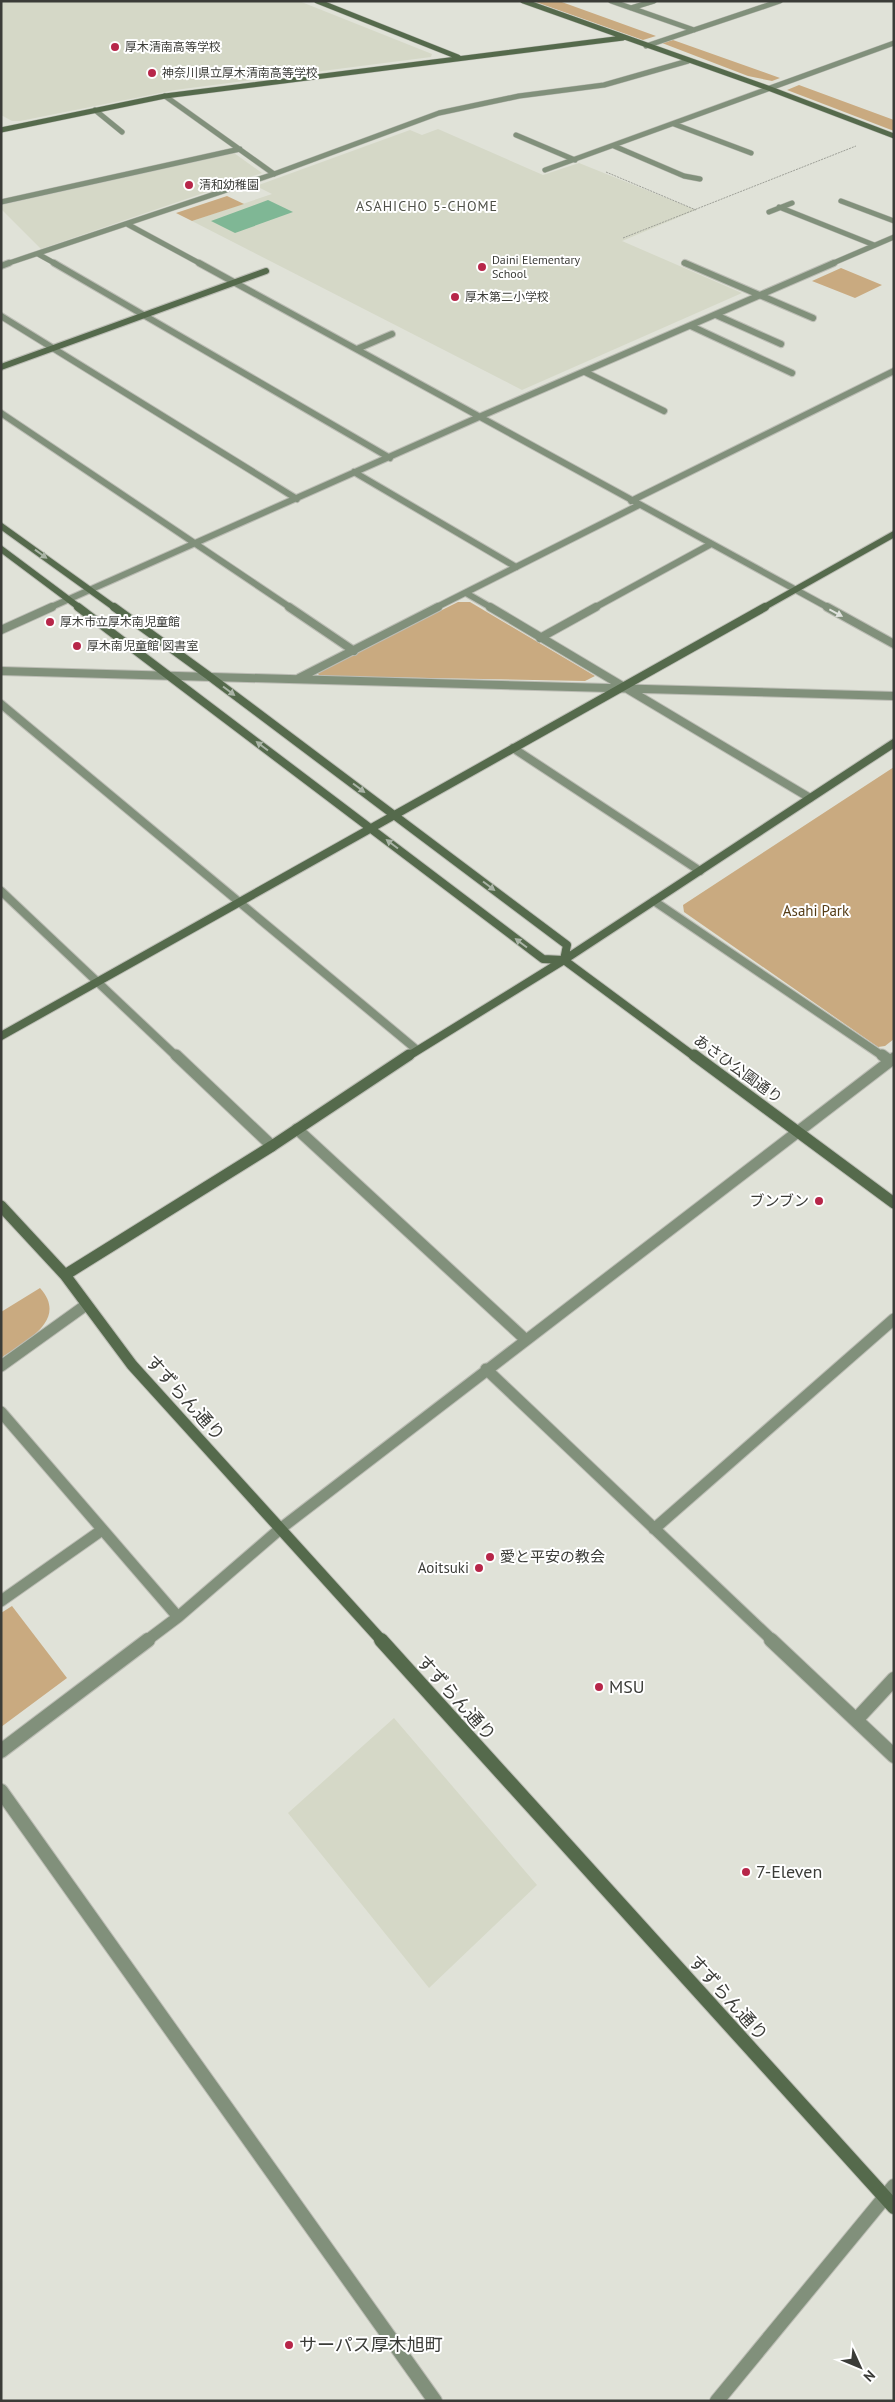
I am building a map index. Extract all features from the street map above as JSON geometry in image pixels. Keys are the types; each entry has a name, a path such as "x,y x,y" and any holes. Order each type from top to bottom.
{"street":[{"path":"317,1 460,58"},
{"path":"523,1 768,88 894,136"},
{"path":"611,1 694,30"},
{"path":"631,8 654,1"},
{"path":"646,46 780,1"},
{"path":"1,130 166,96 623,38"},
{"path":"545,170 894,43"},
{"path":"1,266 274,174 439,113 519,96 610,84 688,61"},
{"path":"166,96 274,174"},
{"path":"95,110 122,132"},
{"path":"674,124 751,153"},
{"path":"1,125 8,128"},
{"path":"516,135 575,160"},
{"path":"614,146 684,176 700,179"},
{"path":"1,202 240,149"},
{"path":"841,201 894,221"},
{"path":"769,212 792,203"},
{"path":"779,208 874,245"},
{"path":"127,224 894,644"},
{"path":"1,630 354,472 390,458 479,417 894,236"},
{"path":"38,254 390,458"},
{"path":"684,263 812,318"},
{"path":"1,367 266,271"},
{"path":"716,315 781,344"},
{"path":"1,316 297,499"},
{"path":"691,326 774,367 792,373"},
{"path":"357,349 392,334"},
{"path":"631,501 894,371"},
{"path":"585,372 664,411"},
{"path":"1,413 354,651"},
{"path":"354,472 516,568"},
{"path":"298,679 639,505"},
{"path":"1,526 209,676 567,945 564,960"},
{"path":"1,1036 894,534"},
{"path":"540,638 711,544"},
{"path":"1,549 543,960 564,960"},
{"path":"466,593 810,798"},
{"path":"1,671 894,696"},
{"path":"1,704 417,1050"},
{"path":"65,1276 272,1146 417,1050 564,960 894,743"},
{"path":"513,748 700,871"},
{"path":"1,891 272,1146"},
{"path":"1,1752 178,1617 280,1529 486,1369 892,1060 654,901"},
{"name":"あさひ公園通り","path":"564,960 894,1203"},
{"path":"297,1129 526,1340"},
{"name":"すずらん通り","path":"1,1206 65,1276 132,1365 891,2197"},
{"path":"1,1366 86,1305"},
{"path":"654,1529 894,1319"},
{"path":"486,1369 894,1756"},
{"path":"1,1412 178,1617"},
{"path":"1,1601 102,1530"},
{"path":"856,1720 894,1679"},
{"path":"1,1791 436,2401"},
{"path":"717,2401 891,2197"}],"path":[{"path":"623,238 886,133"},
{"path":"575,160 696,210"}],"shaded area":[{"name":"神奈川県立厚木清南高等学校","path":"1,1 299,1 432,54 431,57 175,90 12,121 1,115"},
{"name":"Daini Elementary School","path":"438,129 543,175 579,163 696,210 622,241 742,293 522,390 192,221 272,194 256,186 410,130 422,135"},
{"name":"清和幼稚園","path":"234,153 262,173 41,249 1,209 1,205"},
{"path":"268,200 293,212 235,233 211,221"},
{"path":"394,1718 537,1885 429,1988 288,1813"}],"green space":[{"path":"533,1 559,1 656,36 643,40"},
{"path":"673,40 780,78 772,81 748,76 662,43"},
{"path":"799,85 894,120 894,131 787,90"},
{"path":"227,196 244,204 192,221 176,213"},
{"path":"841,268 882,285 855,298 812,281"},
{"path":"458,602 470,602 595,676 585,681 321,676 316,673"},
{"name":"Asahi Park","path":"894,767 894,1039 885,1046 878,1047 684,912 683,905"},
{"path":"40,1288 48,1300 50,1310 47,1320 32,1337 1,1358 1,1312"},
{"path":"12,1606 67,1678 1,1727 1,1613"}],"place":[{"name":"厚木清南高等学校","path":"115,47"},
{"name":"神奈川県立厚木清南高等学校","path":"152,73"},
{"name":"清和幼稚園","path":"189,185"},
{"name":"Daini Elementary School","path":"482,267"},
{"name":"厚木第二小学校","path":"455,297"},
{"name":"厚木市立厚木南児童館","path":"50,622"},
{"name":"厚木南児童館 図書室","path":"77,646"},
{"name":"ブンブン","path":"819,1201"},
{"name":"愛と平安の教会","path":"490,1557"},
{"name":"Aoitsuki","path":"479,1568"},
{"name":"MSU","path":"599,1687"},
{"name":"7-Eleven","path":"746,1872"},
{"name":"サーパス厚木旭町","path":"289,2345"}],"district":[{"name":"ASAHICHO 5-CHOME","path":"427,206"}]}
